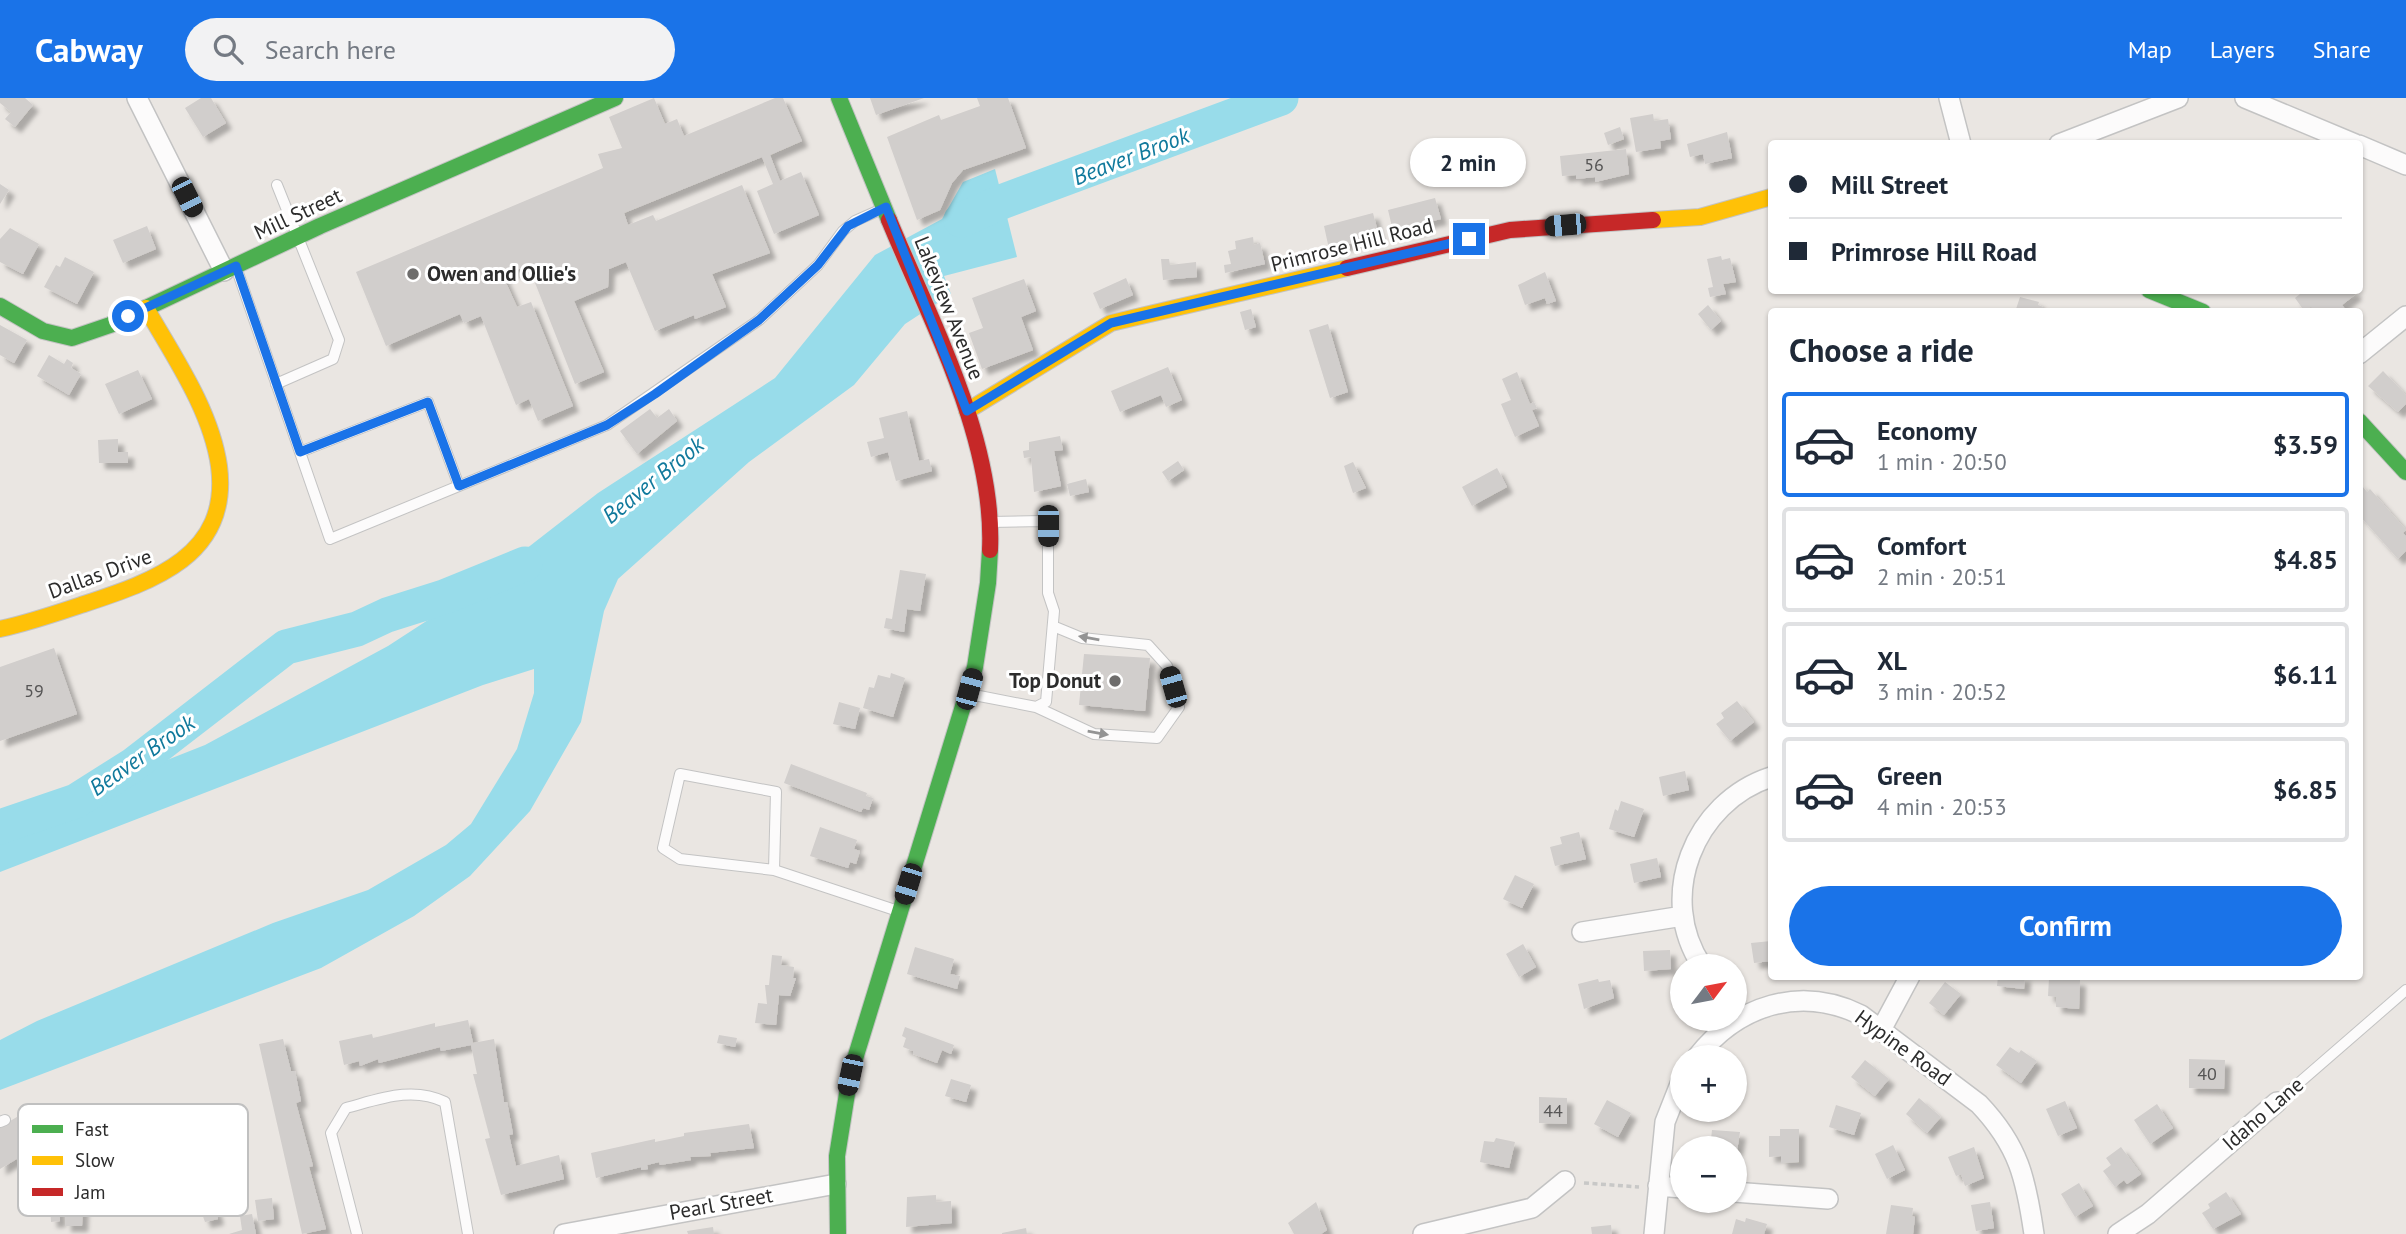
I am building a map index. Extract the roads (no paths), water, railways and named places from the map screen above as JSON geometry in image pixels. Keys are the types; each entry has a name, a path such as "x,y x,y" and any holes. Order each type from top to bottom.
{"street":[{"path":"137,98 230,269"},
{"name":"Mill Street","path":"0,306 43,331 72,338 110,325 299,236 615,98"},
{"name":"Lakeview Avenue","path":"838,1234 836,1184 839,1132 850,1075 968,694 987,596 989,522 984,480 967,411 894,226 839,98"},
{"path":"1950,98 1960,140"},
{"path":"2069,140 2178,98"},
{"path":"2245,98 2347,140"},
{"path":"2363,147 2406,165"},
{"name":"Primrose Hill Road","path":"967,411 1111,323 1510,230 1700,217 1768,198"},
{"path":"2159,294 2193,308"},
{"name":"Dallas Drive","path":"0,629 103,598 158,577 183,562 209,532 220,487 216,456 199,409 146,307"},
{"path":"2363,351 2406,316"},
{"path":"2363,425 2406,472"},
{"path":"1695,954 1683,916 1683,879 1694,844 1703,828 1728,800 1768,780"},
{"path":"1582,932 1683,916"},
{"path":"1881,1030 1908,980"},
{"name":"Hypine Road","path":"1747,1010 1784,1002 1821,1002 1843,1006 1881,1030 1979,1104 2007,1137 2025,1179 2034,1234"},
{"name":"Hypine Road","path":"1707,1045 1719,1031"},
{"name":"Idaho Lane","path":"2118,1234 2148,1214 2277,1102"},
{"path":"1654,1234 1651,1187 1670,1109"},
{"path":"1423,1234 1514,1224 1565,1181"},
{"name":"Pearl Street","path":"565,1234 633,1227 836,1184"},
{"path":"1651,1187 1670,1188"},
{"path":"1747,1193 1828,1199"}],"lane":[{"path":"276,384 333,359 339,340 277,185"},
{"path":"230,269 276,384 330,538 607,425 759,320 818,265 848,226 886,207"},
{"path":"300,452 428,402 459,486"},
{"path":"989,522 1043,522 1048,526 1048,593 1054,611 1046,702 1036,707"},
{"path":"968,694 1036,707 1094,734 1157,738 1179,707 1167,666 1148,645 1082,638 1053,625"},
{"path":"774,870 776,792 680,775 663,848 680,859 774,870 900,911"},
{"name":"Idaho Lane","path":"2277,1102 2406,990"},
{"path":"357,1234 331,1133 346,1108 385,1098 426,1093 445,1102 468,1234"}],"water":[{"path":"995,169 1017,257 944,276 951,294 905,324 854,385 749,462 618,579 604,611 581,722 530,811 470,876 414,916 321,968 0,1090 0,1040 37,1021 273,923 368,890 446,845 471,824 517,749 534,693 534,669 483,685 0,872 0,826 205,745 388,646 468,594 598,493 775,378 875,255 942,219 963,182"}],"waterway":[{"name":"Beaver Brook","path":"961,220 1004,201 1281,98"},
{"name":"Beaver Brook","path":"0,827 76,801 133,765 286,647 357,629 387,615 444,597 525,564"}],"place":[{"name":"Owen and Ollie's","path":"413,274"},
{"name":"Top Donut","path":"1115,681"}]}
